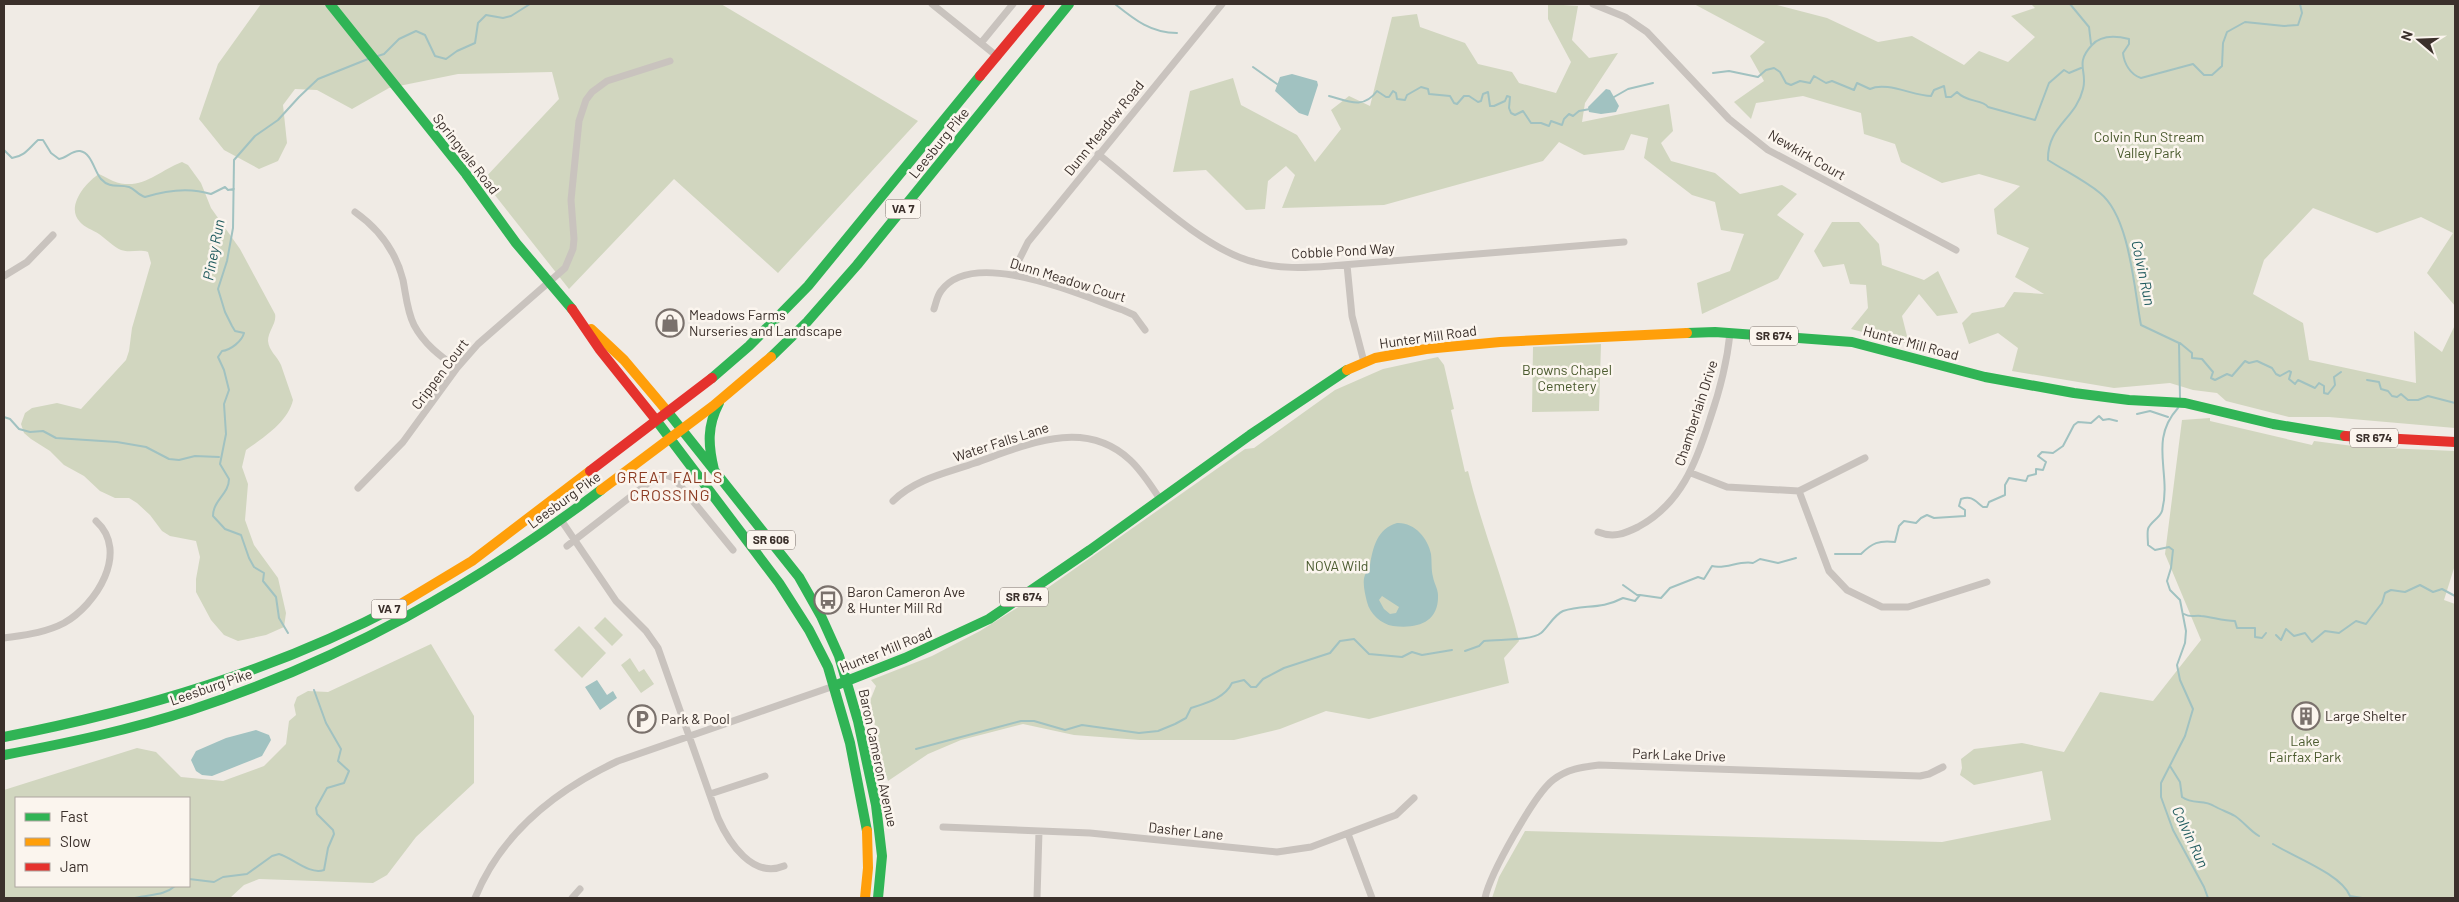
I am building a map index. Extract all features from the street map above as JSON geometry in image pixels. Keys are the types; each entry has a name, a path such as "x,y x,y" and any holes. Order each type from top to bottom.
{"main road":[{"name":"Springvale Road","path":"330,4 550,283 581,320 624,360 667,411"},
{"name":"Leesburg Pike","path":"4,737 83,723 153,704 237,677 351,628 409,598 471,561 714,376 749,346 808,286 1040,4"},
{"name":"Leesburg Pike","path":"4,755 89,738 144,724 243,692 283,676 357,644 435,602 484,573 561,520 721,399 786,343 854,270 1069,4"},
{"name":"Springvale Road","path":"581,320 600,350 656,420"},
{"name":"Hunter Mill Road","path":"834,686 953,637 988,619 1031,592 1319,386 1364,362 1426,348 1500,342 1730,333 1860,343 2010,382 2129,400 2173,399 2223,404 2274,419 2294,428 2336,436 2455,442"},
{"path":"714,470 707,436 712,416 721,399"},
{"name":"Baron Cameron Avenue","path":"667,411 799,577 821,616 839,656 858,721 878,819 882,856 878,898"},
{"name":"Baron Cameron Avenue","path":"656,420 779,583 809,630 828,667 850,743 867,830 868,868 865,898"}],"street":[{"path":"932,4 998,57"},
{"path":"981,43 1014,4"},
{"name":"Dunn Meadow Road","path":"1016,274 1019,260 1028,242 1222,4"},
{"name":"Newkirk Court","path":"1593,4 1625,17 1648,32 1729,119 1768,150 1956,250"},
{"name":"Crippen Court","path":"358,488 403,442 457,368 494,329 550,283 565,268 573,249 574,235 571,200 579,121 586,100 592,92 607,81 670,62"},
{"name":"Cobble Pond Way","path":"1098,154 1199,235 1228,253 1254,262 1282,267 1347,264 1624,242"},
{"path":"355,212 376,230 393,254 403,280 409,313 419,334 436,353 457,368"},
{"path":"4,276 27,262 53,235"},
{"path":"1347,264 1352,316 1364,362"},
{"name":"Dunn Meadow Court","path":"934,309 942,290 953,281 978,273 1016,274 1123,310 1134,315 1145,330"},
{"name":"Chamberlain Drive","path":"1598,532 1619,535 1643,524 1675,497 1691,473 1722,381 1730,333"},
{"name":"Water Falls Lane","path":"893,501 915,484 1037,441 1063,436 1088,438 1120,452 1139,470 1160,499"},
{"path":"1691,473 1727,487 1799,490 1865,458"},
{"path":"567,546 656,477 666,475 674,478 733,550"},
{"path":"1799,490 1829,572 1847,590 1873,603 1882,607 1908,607 1987,582"},
{"path":"561,520 576,539 616,601 646,631 658,648 722,827 736,849 763,869 770,870 784,866"},
{"path":"4,638 52,628 74,616 92,599 104,578 110,554 109,539 96,522"},
{"path":"475,898 486,876 508,843 552,799 584,777 618,761 834,686"},
{"name":"Park Lake Drive","path":"1485,898 1491,879 1538,795 1553,780 1572,769 1600,765 1920,776 1943,767"},
{"path":"710,794 765,776"},
{"name":"Dasher Lane","path":"943,827 1090,833 1269,852 1311,847 1348,834 1396,815 1414,798"},
{"path":"1037,898 1039,831"},
{"path":"1348,834 1372,898"},
{"path":"572,898 580,889"}],"green space":[{"path":"261,4 721,4 918,121 778,273 674,179 569,289 483,180 559,99 552,72 458,74 389,88 352,109 317,90 295,89 283,105 287,143 278,161 259,169 224,150 199,119 218,64"},
{"path":"1548,4 1578,6 1572,40 1589,58 1618,53 1585,103 1582,122 1669,104 1673,131 1661,143 1671,161 1715,173 1740,194 1782,185 1797,194 1777,215 1804,234 1778,279 1702,314 1697,283 1730,271 1744,234 1721,230 1715,202 1692,195 1644,158 1648,138 1631,134 1624,150 1584,155 1559,142 1543,161 1384,205 1282,208 1295,175 1286,166 1268,181 1265,209 1246,210 1206,170 1173,172 1190,91 1233,78 1241,105 1297,135 1315,162 1341,129 1331,110 1349,96 1370,106 1392,17 1417,14 1420,27 1465,43 1478,64 1512,72 1519,83 1556,93 1571,62 1548,19"},
{"name":"Colvin Run Stream Valley Park","path":"1694,4 1773,4 1827,18 1878,42 1912,36 1964,65 1979,51 2008,62 2035,37 2011,16 2035,8 2031,4 2455,4 2455,306 2427,273 2453,233 2421,217 2377,233 2313,208 2264,260 2253,294 2303,323 2309,360 2416,383 2414,331 2442,352 2455,325 2455,428 2329,417 2289,417 2226,401 2217,393 2193,390 2170,383 2114,388 2012,371 2018,348 1998,333 1969,344 1962,323 1972,313 2004,307 2014,292 2044,294 2015,277 2029,248 1997,234 1994,209 2020,186 1979,174 1942,183 1901,162 1895,144 1864,134 1861,113 1803,96 1756,103 1751,119 1734,102 1764,81 1750,56 1765,42"},
{"path":"182,162 188,165 201,183 211,208 240,249 275,314 275,321 268,341 271,351 281,365 293,400 286,415 280,422 267,435 246,450 242,467 248,484 245,520 254,545 278,578 286,613 284,627 266,635 238,641 224,635 211,620 196,592 200,557 196,541 170,536 162,531 150,515 137,503 129,498 115,498 100,491 84,476 64,465 50,451 31,439 24,433 21,424 25,413 32,408 57,403 81,409 126,360 129,351 132,328 151,263 148,252 121,250 82,224 76,216 75,209 79,195 88,183 99,174 113,181 132,184 149,179"},
{"path":"1832,222 1859,222 1879,244 1882,265 1924,280 1938,271 1958,313 1937,316 1919,294 1902,316 1909,344 1851,329 1868,308 1866,285 1850,284 1844,264 1823,267 1814,251"},
{"name":"Browns Chapel Cemetery","path":"1601,344 1599,411 1532,412 1533,347"},
{"name":"NOVA Wild","path":"1438,357 1444,365 1454,409 1451,410 1465,472 1468,471 1519,641 1504,658 1509,683 1369,719 1326,711 1280,729 1234,740 1140,740 1074,735 1023,724 961,740 928,754 888,781 882,762 870,701 876,686 871,680 932,656 980,631 1036,596 1245,449 1254,448 1335,390 1383,369"},
{"name":"Lake Fairfax Park","path":"2210,418 2210,421 2312,445 2314,441 2361,447 2455,451 2455,565 2444,600 2455,604 2455,898 1492,898 1499,877 1525,831 1942,842 2051,820 2042,771 1974,785 1960,775 1962,768 1961,759 1974,749 2022,743 2064,752 2100,692 2153,701 2201,640 2165,554 2182,420"},
{"path":"605,617 623,635 612,646 594,628"},
{"path":"579,626 606,653 582,678 554,650"},
{"path":"431,644 474,716 474,783 416,837 387,875 373,883 259,879 244,885 230,898 4,898 4,790 137,748 156,752 181,777 223,781 264,766 286,744 289,721 296,715 294,705 297,697 308,691 328,692"},
{"path":"630,658 639,672 644,669 654,684 641,693 621,665"}],"water":[{"path":"1292,74 1317,81 1318,85 1308,116 1299,113 1275,91 1280,77"},
{"path":"1606,89 1610,90 1619,106 1616,112 1601,114 1589,112 1588,107"},
{"path":"1403,523 1414,528 1427,542 1431,554 1432,574 1438,593 1437,604 1431,618 1418,625 1402,627 1384,623 1373,614 1368,606 1364,578 1370,566 1380,534 1390,526","holes":["1382,596 1399,607 1396,613 1390,614 1384,609 1379,600"]},
{"path":"597,680 607,695 613,691 617,698 600,710 585,687"},
{"path":"256,730 269,735 271,740 262,756 212,776 202,775 196,771 191,760 196,751 226,738"}],"waterway":[{"name":"Piney Run","path":"378,56 384,54 399,39 416,31 425,35 435,56 446,59 457,51 475,43 478,23 486,15 503,18 511,16 530,4"},
{"path":"1115,4 1151,28 1177,33"},
{"path":"2070,4 2089,27 2091,44"},
{"name":"Colvin Run","path":"2180,398 2179,343 2141,325 2129,254 2118,219 2110,204 2100,193 2048,160 2049,148 2052,139 2074,108 2083,89 2084,57 2092,45 2100,39 2109,37 2129,39 2129,44 2123,53 2131,72 2137,77 2141,78 2193,64 2204,75 2212,75 2222,66 2223,43 2227,32 2245,22 2284,26 2298,25 2302,13 2300,4"},
{"name":"Piney Run","path":"288,633 279,618 276,597 263,581 264,573 254,567 241,535 225,529 213,516 229,479 220,464 226,434 224,404 229,390 224,370 218,357 222,351 229,349 239,342 244,333 235,331 232,326 225,312 218,289 227,261 233,228 234,160 255,136 278,120 318,79 368,59"},
{"path":"1253,67 1277,84"},
{"path":"1713,73 1729,71 1758,77 1766,70 1774,68 1780,72 1786,83 1791,85 1800,81 1810,83 1814,76 1826,83 1832,81 1854,90 1857,83 1870,89 1884,87 1931,96 1934,90 1944,86 1946,97 1951,97 1957,92 1965,98 1982,103 1988,107 2035,120 2049,83 2064,70 2069,73 2081,68"},
{"path":"1614,97 1628,89 1653,83"},
{"path":"1329,96 1349,102 1361,102 1372,97 1377,91 1386,97 1389,97 1393,91 1396,93 1397,99 1405,100 1407,95 1421,87 1428,89 1429,94 1450,96 1454,103 1457,104 1464,96 1469,96 1478,102 1481,101 1483,94 1488,92 1490,106 1505,101 1507,96 1510,97 1509,108 1511,113 1515,115 1523,111 1531,123 1541,123 1549,126 1551,121 1562,125 1564,119 1569,114 1573,116 1579,111 1590,109"},
{"path":"4,150 12,158 16,157 38,140 43,140 51,153 59,159 74,152 84,152 104,182 111,185 129,187 145,197 178,190 211,194 225,187 228,190 234,189"},
{"path":"2180,343 2192,353 2192,358 2202,359 2213,372 2211,378 2215,380 2227,374 2232,376 2245,361 2249,363 2257,361 2272,368 2280,376 2289,371 2291,372 2289,379 2295,384 2298,380 2315,388 2319,383 2324,386 2324,393 2328,394 2335,385 2334,377 2341,372"},
{"path":"2367,380 2379,382 2381,389 2388,391 2392,396 2397,397 2401,394 2408,400 2418,400 2428,396 2455,403"},
{"name":"Colvin Run","path":"2178,408 2169,420 2164,433 2162,445 2164,497 2162,511 2148,529 2148,545 2155,550 2169,547 2173,550 2167,581 2170,590 2180,600 2186,631 2185,643 2177,665 2180,680 2193,709 2185,736 2161,783 2161,797 2173,830 2208,898"},
{"path":"2137,414 2150,411 2168,417"},
{"path":"1835,554 1861,554 1876,543 1884,541 1895,542 1899,526 1904,521 1916,523 1927,515 1934,518 1965,516 1965,510 1959,506 1961,499 1971,498 1983,507 1987,507 1989,502 2005,495 2005,485 2009,478 2026,481 2028,476 2036,474 2036,469 2043,470 2046,462 2038,456 2042,452 2053,453 2063,446 2074,425 2078,422 2091,423 2099,416 2103,420 2117,421"},
{"path":"4,417 10,419 19,429 30,432 43,431 56,438 117,442 146,447 169,459 179,460 195,456 219,457"},
{"path":"1465,651 1479,646 1484,641 1523,639 1536,636 1563,611 1599,606 1623,598 1635,601 1640,595 1661,598 1670,588 1698,577 1704,579 1712,566 1722,567 1748,562 1753,563 1760,559 1778,563 1796,558"},
{"path":"1623,585 1637,595 1640,595"},
{"path":"2276,635 2281,640 2286,629 2294,636 2305,633 2312,642 2325,631 2339,633 2356,621 2366,624 2382,603 2385,593 2391,590 2405,592 2420,585 2433,592 2442,589 2455,596"},
{"path":"2184,614 2235,621 2237,628 2255,628 2255,637 2262,638 2266,633"},
{"path":"916,749 1021,721 1034,721 1065,730 1082,725 1139,733 1158,731 1186,718 1191,708 1209,702 1225,693 1232,683 1244,680 1251,687 1256,687 1263,679 1284,668 1330,653 1340,641 1354,639 1369,654 1402,657 1412,652 1422,655 1452,650"},
{"name":"Piney Run","path":"190,879 214,882 223,877 247,874 272,856 279,854 307,868 318,871 324,870 328,848 334,834 333,830 317,814 316,808 327,788 344,783 349,771 338,761 341,749 326,723 314,690"},
{"path":"2170,766 2180,782 2182,797 2190,801 2210,804 2238,818 2259,836"},
{"path":"2273,844 2327,873 2337,880 2350,896 2362,898"},
{"name":"Piney Run","path":"135,898 161,893 174,887"}],"traffic: fast":[{"path":"330,4 466,174 516,243 572,309"},
{"path":"771,357 807,322 857,265 1069,4"},
{"path":"712,378 749,346 808,286 980,76"},
{"path":"1687,333 1715,332 1852,342 1985,377 2074,393 2129,400 2185,403 2273,424 2345,436"},
{"path":"834,686 905,658 989,619 1090,550 1250,435 1347,370"},
{"path":"714,470 710,436 712,420 719,403"},
{"path":"667,411 799,577 821,616 839,656 858,721 876,805 882,856 878,898"},
{"path":"656,420 779,583 809,630 828,667 850,743 867,831"},
{"path":"4,755 98,736 145,724 247,690 301,668 354,644 456,589 505,558 601,490"},
{"path":"4,737 106,714 206,686 304,650 352,629 399,605"}],"traffic: slow":[{"path":"591,329 624,360 667,411"},
{"path":"1347,370 1375,358 1426,349 1500,342 1687,333"},
{"path":"601,490 713,406 771,357"},
{"path":"399,605 472,561 590,471"},
{"path":"865,898 868,868 867,831"}],"traffic: jam":[{"path":"980,76 1040,4"},
{"path":"572,309 600,350 656,420"},
{"path":"590,471 712,378"},
{"path":"2345,436 2455,442"}],"place":[{"name":"Meadows Farms Nurseries and Landscape","path":"670,323"},
{"name":"Baron Cameron Ave & Hunter Mill Rd","path":"828,600"},
{"name":"Large Shelter","path":"2306,716"},
{"name":"Park & Pool","path":"642,719"}],"district":[{"name":"GREAT FALLS CROSSING","path":"670,486"}]}
